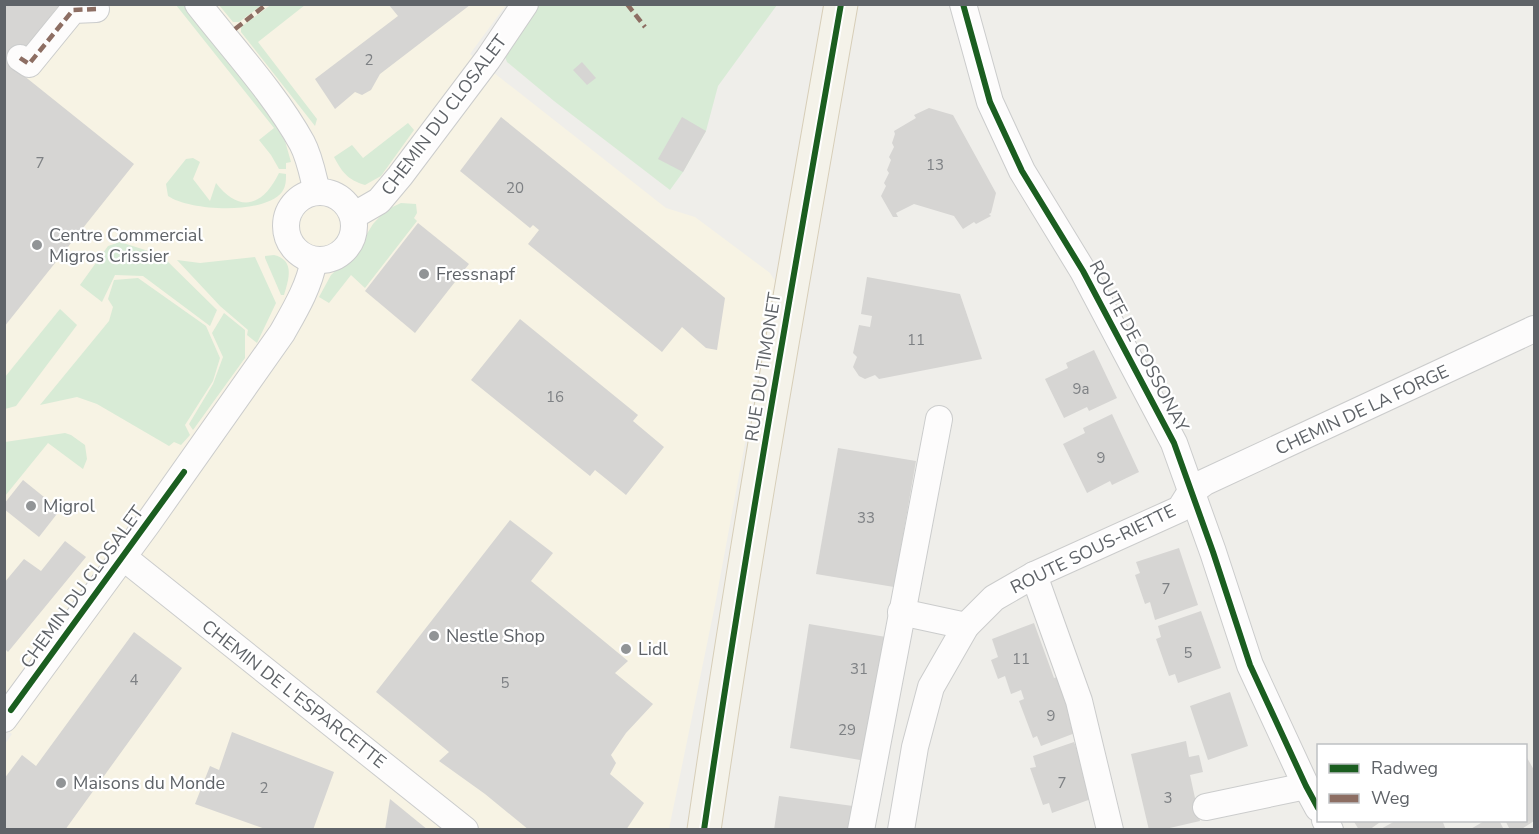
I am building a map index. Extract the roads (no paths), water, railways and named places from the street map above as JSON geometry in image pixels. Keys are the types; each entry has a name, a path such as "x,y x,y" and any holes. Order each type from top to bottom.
{"main road":[{"name":"RUE DU TIMONET","path":"704,830 792,280 841,4"},
{"name":"RUE DU TIMONET","path":"692,830 718,736"}],"street":[{"path":"198,4 292,127 303,145 317,192"},
{"name":"CHEMIN DU CLOSALET","path":"353,216 379,201 400,176 488,59 525,4"},
{"name":"ROUTE DE COSSONAY","path":"963,4 990,102 1017,161 1083,271 1174,443 1250,665 1317,806"},
{"path":"20,58 29,64 73,10 96,9"},
{"path":"317,192 327,193 343,201 353,216 355,228 353,239 337,256 326,260 314,261 298,252 288,237 286,227 291,208 307,195 317,192"},
{"name":"CHEMIN DU CLOSALET","path":"7,714 123,557 282,333 299,303 314,261"},
{"name":"CHEMIN DE LA FORGE","path":"1190,493 1205,482 1534,329"},
{"path":"861,830 939,419"},
{"name":"ROUTE SOUS-RIETTE","path":"901,830 915,747 932,687 966,627 994,598 1034,575 1180,509 1190,493"},
{"name":"CHEMIN DE L'ESPARCETTE","path":"123,557 465,830"},
{"path":"1034,575 1079,700 1110,830"},
{"path":"901,612 966,627"},
{"path":"870,778 908,786"},
{"path":"1206,807 1306,786"}],"place":[{"name":"Centre Commercial Migros Crissier","path":"37,245"},
{"name":"Fressnapf","path":"424,274"},
{"name":"Migrol","path":"31,506"},
{"name":"Nestle Shop","path":"434,636"},
{"name":"Lidl","path":"626,649"},
{"name":"Maisons du Monde","path":"61,783"}]}
